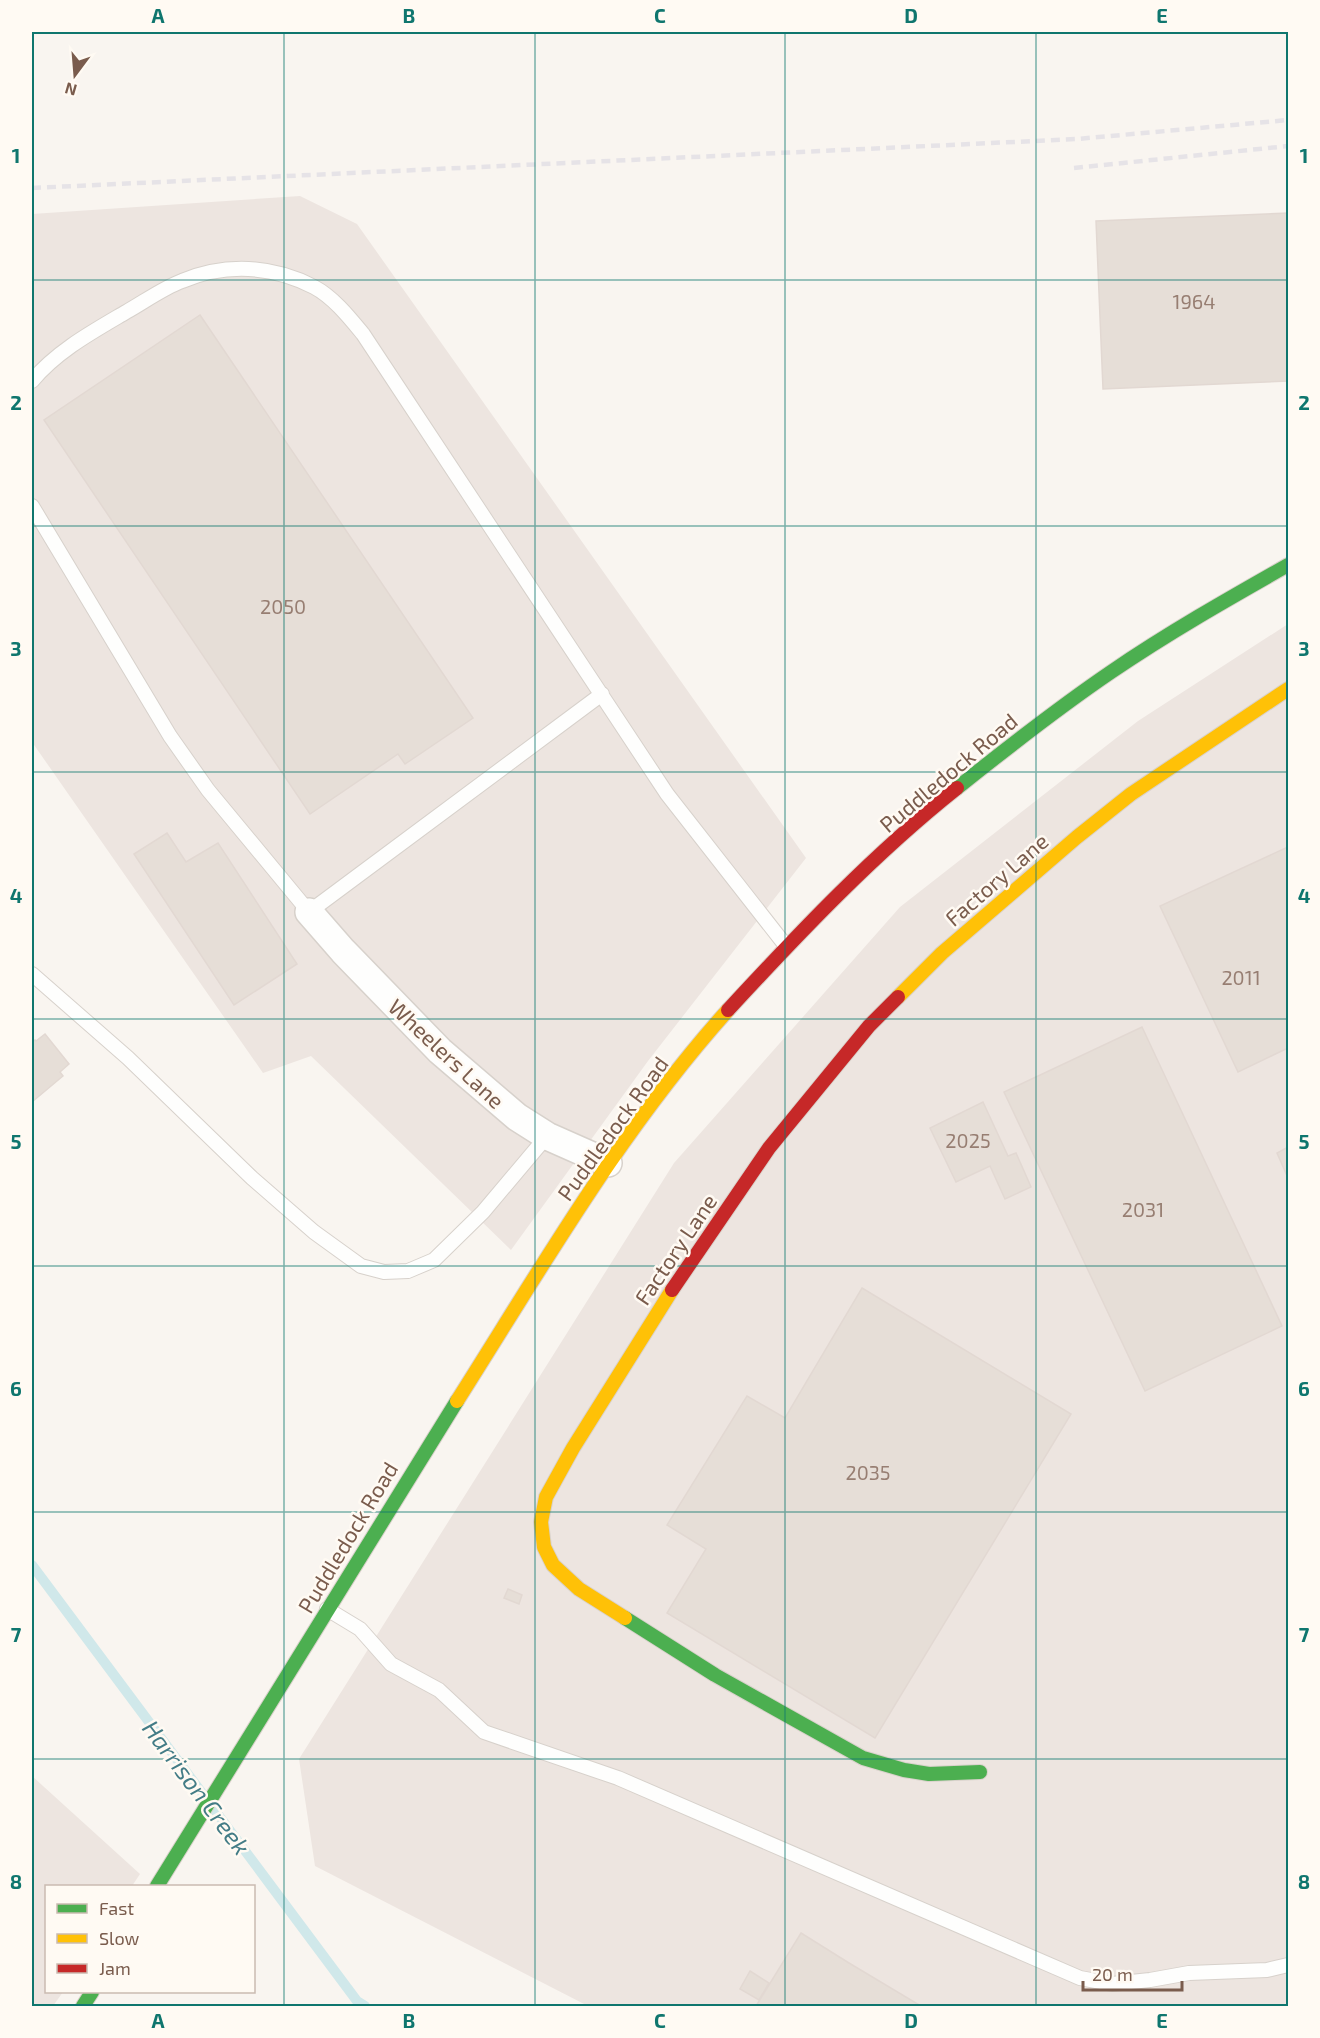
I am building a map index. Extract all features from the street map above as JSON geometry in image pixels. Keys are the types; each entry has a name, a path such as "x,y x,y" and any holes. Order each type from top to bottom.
{"main road":[{"name":"Puddledock Road","path":"158,1885 388,1508 608,1163 658,1094 725,1013 786,946 873,861 975,773 1076,695 1168,633 1288,565"},
{"name":"Factory Lane","path":"980,1772 929,1774 904,1770 863,1758 715,1675 579,1589 553,1565 544,1547 541,1522 546,1497 573,1448 660,1308 769,1148 869,1026 942,953 1113,808 1288,689"},
{"path":"83,2007 91,1993"}],"street":[{"name":"Wheelers Lane","path":"309,912 343,951 440,1051 517,1117 547,1136 608,1163"}],"lane":[{"path":"32,381 47,362 92,332 180,281 212,271 239,268 278,272 315,288 344,311 363,333 668,794 786,946"},
{"path":"32,506 170,736 208,790 309,912 602,694"},
{"path":"32,974 128,1058 252,1178 314,1232 361,1266 384,1272 408,1271 434,1260 483,1212 547,1136"},
{"path":"327,1609 360,1629 392,1664 439,1690 484,1732 618,1778 1080,1978 1112,1984 1189,1973 1267,1970 1288,1965"}],"shaded area":[{"path":"300,196 357,224 806,858 648,1061 511,1250 311,1056 263,1073 32,742 32,214"},
{"path":"1288,624 1288,2006 588,2006 315,1866 299,1759 674,1163 900,907 1138,721"},
{"path":"32,1776 140,1874 133,1885 45,1885 45,1993 62,1993 53,2006 32,2006"}],"building":[{"path":"1288,213 1288,381 1103,389 1096,221"},
{"path":"200,315 473,718 405,764 398,754 310,814 44,420"},
{"path":"167,833 186,862 218,843 297,964 234,1005 134,854"},
{"path":"1288,847 1288,1048 1238,1072 1160,906"},
{"path":"1142,1027 1282,1326 1145,1391 1004,1092"},
{"path":"45,1034 69,1064 60,1072 63,1076 32,1102 32,1042"},
{"path":"983,1102 1008,1156 1016,1153 1031,1187 1005,1199 990,1166 956,1182 930,1128"},
{"path":"1288,1147 1288,1178 1277,1153"},
{"path":"862,1288 1071,1414 875,1738 667,1613 706,1549 667,1525 747,1396 785,1418"},
{"path":"508,1589 522,1595 519,1604 504,1598"},
{"path":"801,1933 849,1963 921,2006 756,2006"},
{"path":"750,1971 769,1983 759,2000 740,1989"}],"waterway":[{"name":"Harrison Creek","path":"32,1565 357,2001 365,2006"}],"railway":[{"path":"32,188 1077,139 1288,120"},
{"path":"1074,168 1288,146"}],"traffic: fast":[{"path":"957,788 1033,728 1111,672 1176,630 1288,565"},
{"path":"158,1885 457,1401"},
{"path":"625,1618 715,1675 863,1758 904,1770 929,1774 980,1772"},
{"path":"83,2006 91,1993"}],"traffic: slow":[{"path":"898,997 942,953 1077,837 1131,794 1288,689"},
{"path":"457,1401 584,1200 652,1102 728,1010"},
{"path":"625,1618 579,1589 553,1565 544,1547 541,1522 546,1497 573,1448 672,1290"}],"traffic: jam":[{"path":"728,1010 810,923 867,867 957,788"},
{"path":"672,1290 769,1148 869,1026 898,997"}]}
